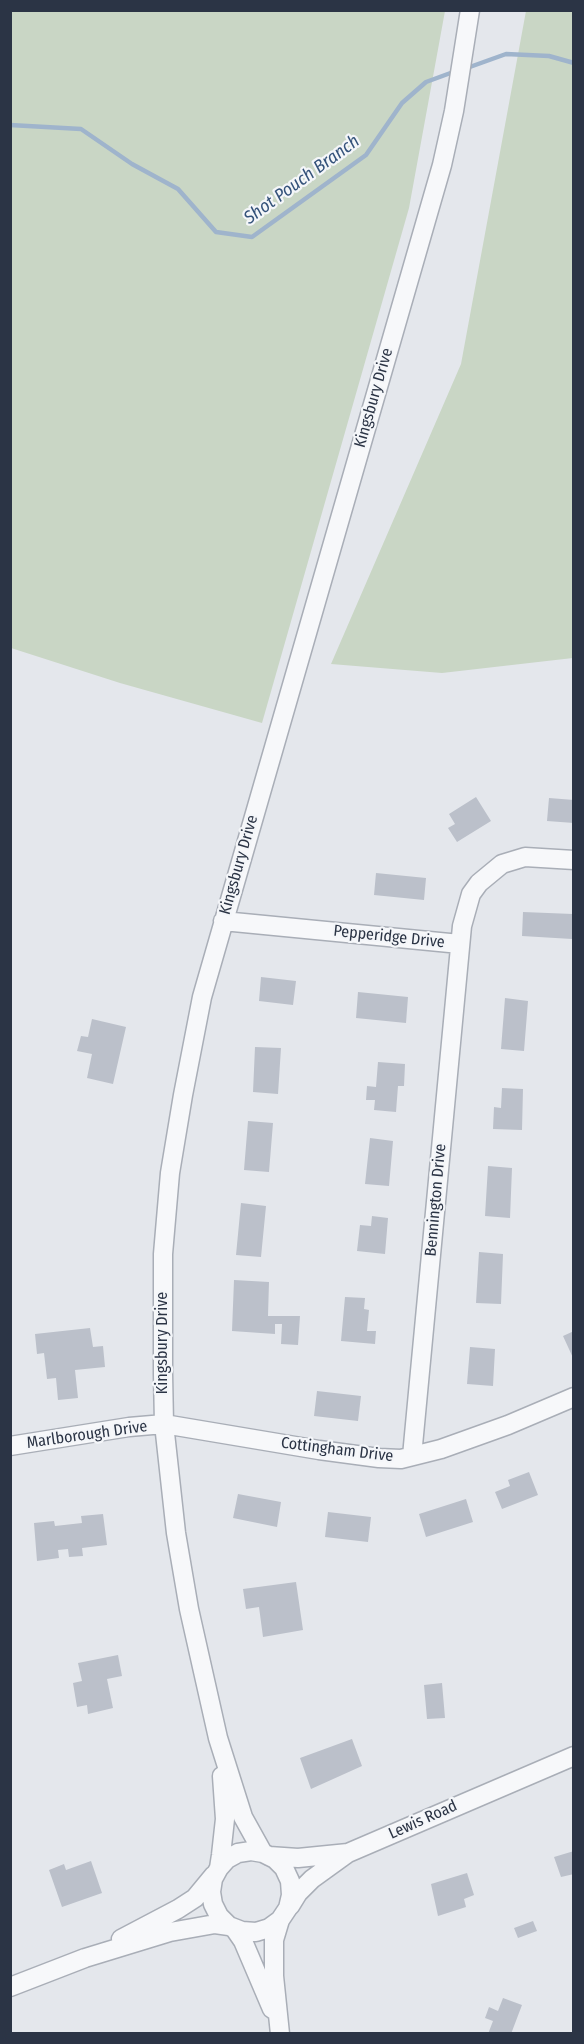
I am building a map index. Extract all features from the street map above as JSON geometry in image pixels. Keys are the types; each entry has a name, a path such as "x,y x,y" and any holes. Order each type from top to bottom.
{"street":[{"name":"Kingsbury Drive","path":"279,2028 274,1976 274,1940 291,1895 290,1881 284,1869 266,1855 243,1817 218,1738 199,1659 176,1533 164,1424 163,1254 170,1173 202,997 442,165 454,111 469,16"},
{"name":"Pepperidge Drive","path":"223,921 460,944 462,926 471,894 478,883 502,864 525,857 573,860"},
{"name":"Bennington Drive","path":"412,1456 460,944"},
{"name":"Cottingham Drive","path":"164,1424 379,1458 401,1459 441,1449 508,1425 573,1397"},
{"name":"Marlborough Drive","path":"10,1446 129,1426 164,1424"},
{"name":"Kingsbury Drive","path":"218,1738 225,1819 218,1870 211,1892 213,1904 219,1916 243,1941 279,2028"},
{"name":"Lewis Road","path":"284,1914 298,1893 312,1879 348,1853 573,1756"},
{"path":"85,1958 195,1898 227,1859 238,1853 251,1851 298,1858 348,1853"},
{"path":"10,1987 85,1958 170,1932 223,1924 242,1931 256,1932 269,1928 284,1914"}],"green space":[{"path":"11,10 445,11 409,208 262,723 120,683 11,648"},
{"path":"526,11 573,11 573,658 442,673 331,664 461,364"}],"building":[{"path":"476,797 491,821 457,842 448,828 455,824 449,814"},
{"path":"549,798 574,800 574,823 547,821"},
{"path":"376,873 426,878 424,900 374,895"},
{"path":"523,912 573,914 572,939 522,936"},
{"path":"261,977 296,981 293,1005 259,1001"},
{"path":"358,992 408,997 406,1023 356,1018"},
{"path":"505,998 528,1001 524,1051 501,1049"},
{"path":"92,1019 126,1027 113,1084 87,1078 92,1054 77,1051 81,1036 88,1037"},
{"path":"255,1047 281,1048 278,1094 253,1092"},
{"path":"378,1062 405,1064 404,1086 398,1086 396,1112 374,1110 375,1100 366,1100 367,1086 376,1087"},
{"path":"502,1088 523,1089 522,1130 493,1129 494,1107 501,1108"},
{"path":"248,1121 273,1123 269,1172 244,1170"},
{"path":"370,1138 393,1141 389,1186 365,1184"},
{"path":"488,1166 512,1168 510,1218 485,1216"},
{"path":"241,1203 266,1206 261,1257 236,1255"},
{"path":"372,1216 388,1218 385,1254 357,1251 360,1225 371,1226"},
{"path":"479,1252 503,1254 501,1304 476,1303"},
{"path":"234,1280 269,1282 268,1316 300,1316 298,1345 281,1344 282,1324 275,1324 275,1334 232,1331"},
{"path":"345,1297 365,1298 364,1309 369,1310 367,1331 376,1331 375,1344 341,1341"},
{"path":"90,1328 93,1347 103,1346 105,1367 75,1370 78,1398 58,1400 56,1378 47,1379 44,1353 37,1354 35,1334"},
{"path":"574,1331 574,1360 563,1336"},
{"path":"470,1347 495,1349 493,1386 467,1384"},
{"path":"317,1391 361,1396 358,1421 314,1416"},
{"path":"529,1472 538,1495 502,1509 495,1492 510,1486 508,1480"},
{"path":"238,1494 281,1502 277,1527 233,1518"},
{"path":"466,1499 473,1522 426,1537 419,1514"},
{"path":"328,1512 371,1517 368,1542 325,1537"},
{"path":"103,1514 107,1545 82,1548 83,1556 69,1557 68,1549 58,1550 59,1558 37,1561 34,1523 54,1521 55,1526 82,1523 81,1516"},
{"path":"296,1582 303,1630 263,1637 259,1607 246,1609 243,1589"},
{"path":"118,1655 122,1676 107,1679 113,1708 88,1714 87,1705 77,1707 73,1683 82,1681 78,1663"},
{"path":"442,1683 445,1718 427,1719 424,1685"},
{"path":"352,1739 362,1766 311,1789 300,1758"},
{"path":"574,1851 574,1874 561,1877 554,1857"},
{"path":"91,1861 102,1893 62,1907 49,1870 64,1864 66,1870"},
{"path":"467,1873 474,1895 464,1899 466,1907 438,1916 431,1884"},
{"path":"533,1921 537,1931 518,1938 514,1928"},
{"path":"503,1998 522,2005 511,2034 488,2034 493,2021 485,2018 489,2007 498,2011"}],"waterway":[{"name":"Shot Pouch Branch","path":"467,68 506,54 549,56 574,63"},
{"name":"Shot Pouch Branch","path":"10,125 81,129 132,164 178,189 216,232 252,237 366,155 402,103 426,82 456,71"}]}
